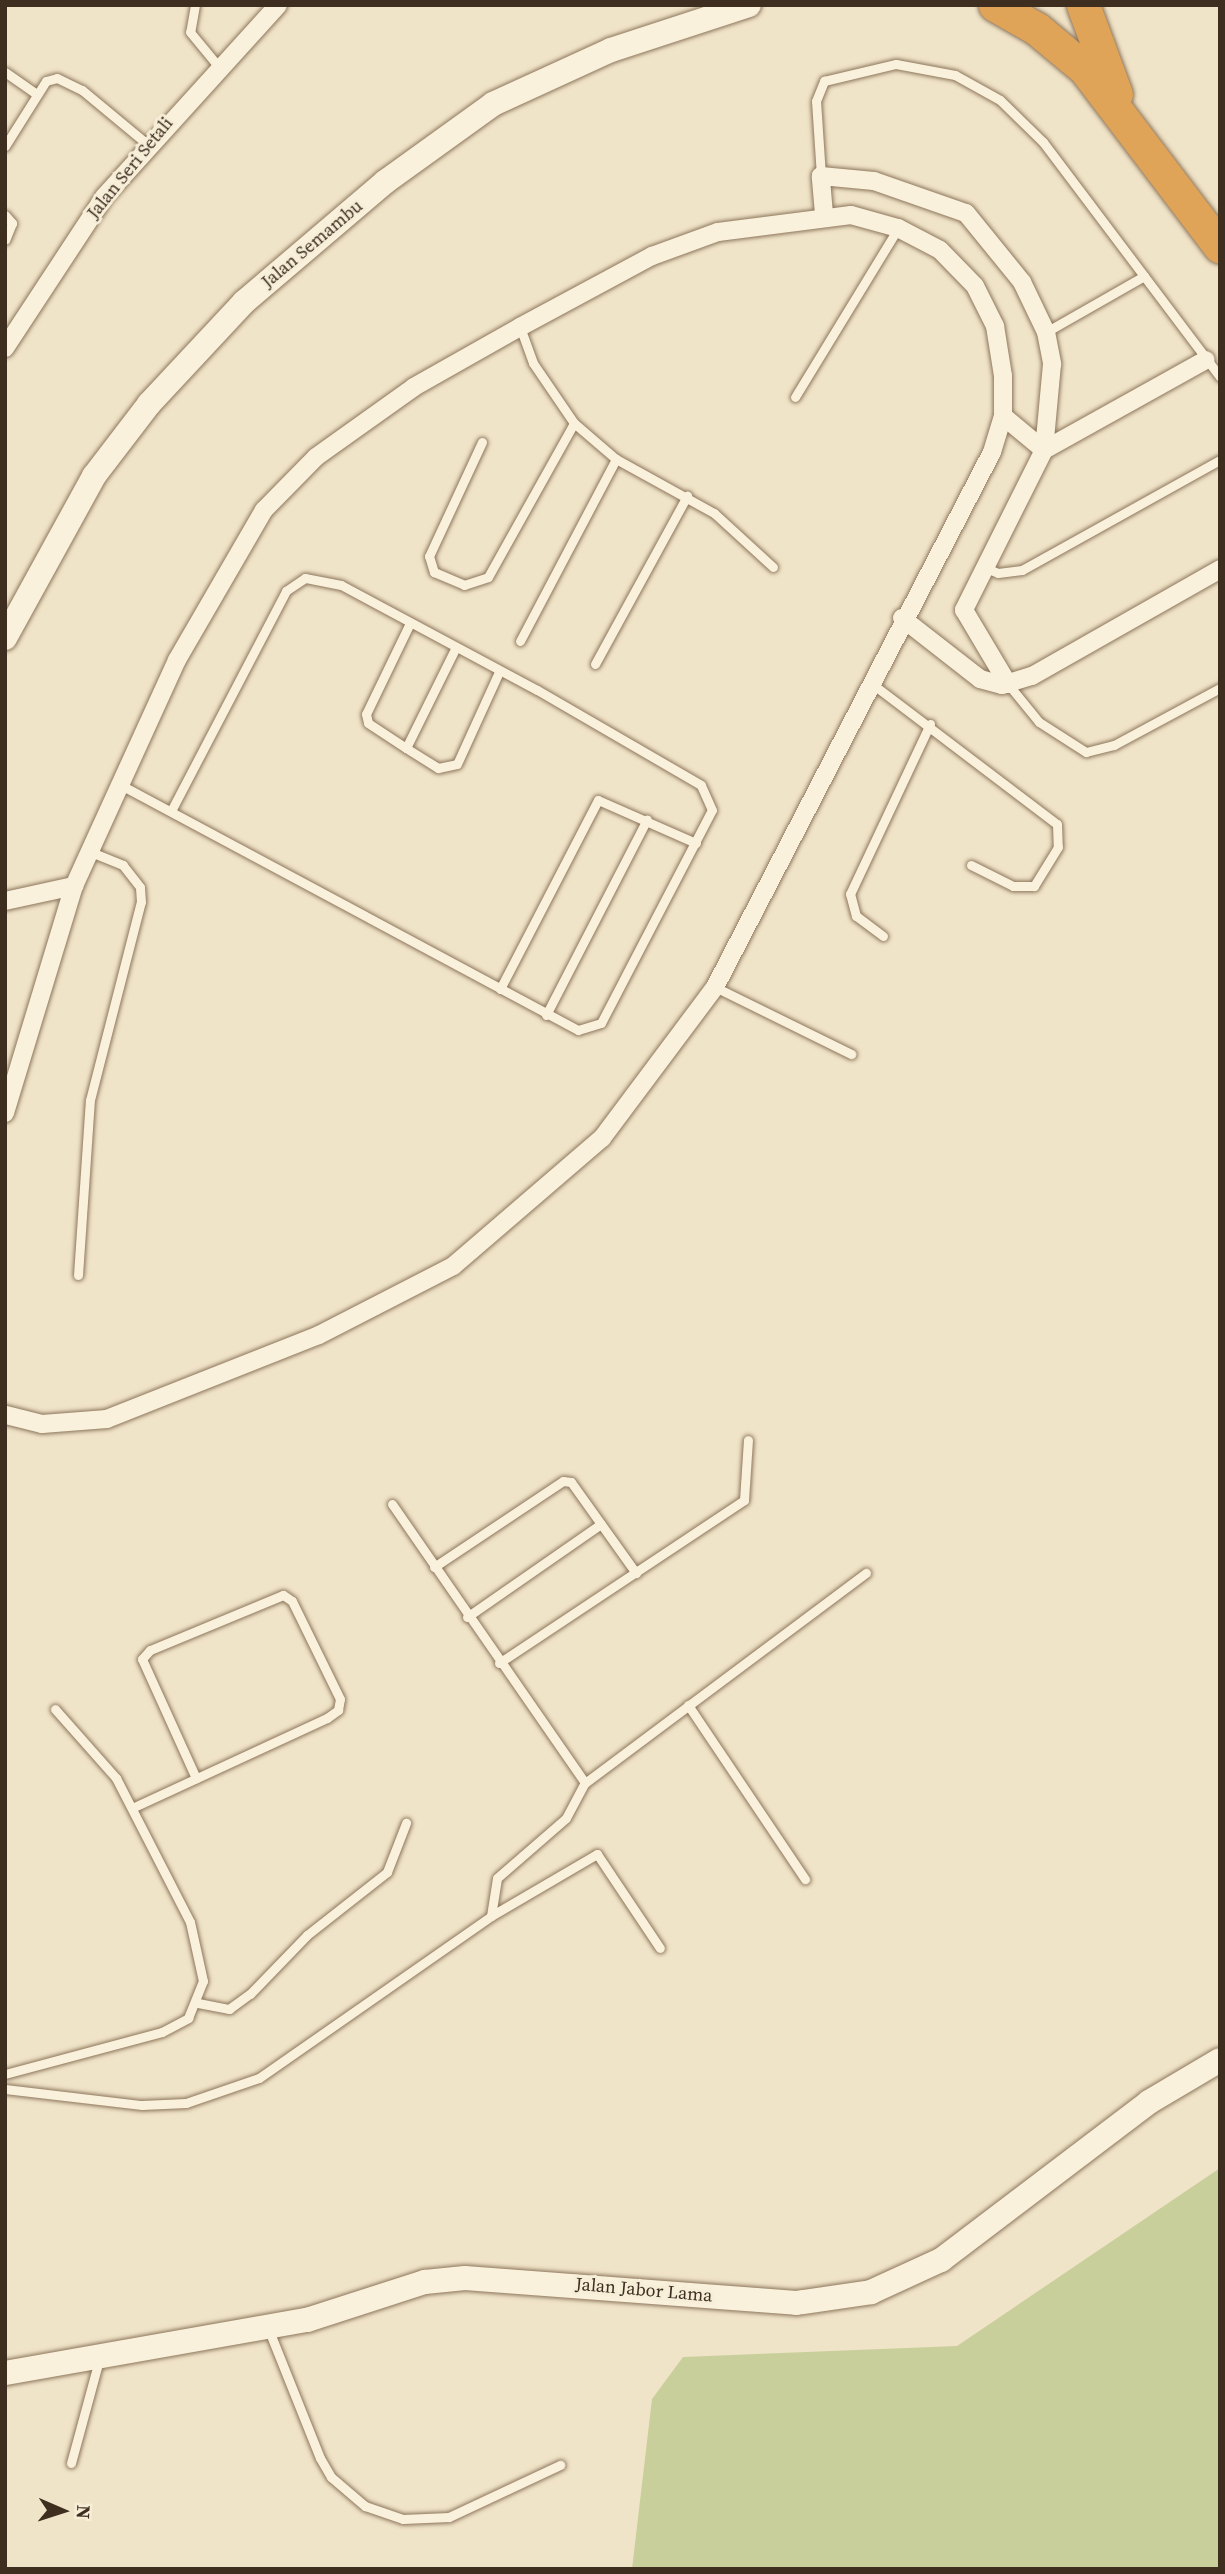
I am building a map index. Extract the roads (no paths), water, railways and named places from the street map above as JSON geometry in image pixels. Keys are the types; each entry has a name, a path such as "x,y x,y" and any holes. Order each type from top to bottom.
{"highway":[{"path":"995,5 1037,29 1085,69 1220,247"},
{"path":"1083,5 1125,119"}],"street":[{"name":"Jalan Seri Setali","path":"5,348 58,261 147,144 278,5"},
{"name":"Jalan Semambu","path":"5,638 94,476 149,404 244,302 385,182 494,104 611,50 749,5"},
{"path":"824,214 821,176 874,181 966,214 1021,282 1046,332 1052,364 1044,450 982,566 964,610 1008,684"},
{"path":"5,1113 74,886 177,660 264,510 316,457 414,387 652,256 762,222 824,214 898,228 940,250 975,286 995,326 1003,415 992,452 902,618 715,987 601,1138 453,1266 319,1335 107,1419 42,1424 5,1415"},
{"path":"1044,450 1206,360"},
{"path":"1003,415 1044,450"},
{"path":"902,618 980,679 1008,684 1220,569"},
{"path":"5,901 74,886"},
{"name":"Jalan Jabor Lama","path":"5,2373 268,2327 425,2282 465,2278 796,2303 871,2292 941,2260 1149,2102 1220,2060"}],"lane":[{"path":"195,5 190,32 218,66"},
{"path":"821,176 816,101 824,81 896,64 955,75 1000,100 1044,142 1220,377"},
{"path":"5,72 36,94"},
{"path":"5,146 46,80 69,82 147,144"},
{"path":"5,215 12,223 5,240"},
{"path":"795,397 898,228"},
{"path":"1046,332 1144,276"},
{"path":"520,327 533,363 574,423 616,460 687,496 773,567"},
{"path":"482,442 429,556 434,572 464,585 488,578 574,423"},
{"path":"520,641 616,460"},
{"path":"982,566 998,573 1022,570 1220,460"},
{"path":"595,664 687,496"},
{"path":"119,784 172,809 546,1015 578,1030 601,1023 712,810 701,785 410,623 323,578 292,583 172,809"},
{"path":"410,623 366,714 368,723 438,768 457,764 499,672"},
{"path":"406,748 455,649"},
{"path":"870,682 1050,815 1060,834 1052,863 1034,886 1013,886 971,865"},
{"path":"1008,684 1039,722 1086,752 1114,745 1220,688"},
{"path":"883,936 856,916 850,894 930,724"},
{"path":"499,989 594,804 602,799 696,843"},
{"path":"546,1015 647,820"},
{"path":"78,1275 90,1100 141,902 140,887 123,865 88,851"},
{"path":"715,987 851,1054"},
{"path":"499,1663 744,1500 748,1440"},
{"path":"434,1567 563,1481 571,1482 636,1573"},
{"path":"391,1504 499,1663 585,1783"},
{"path":"467,1616 601,1524"},
{"path":"491,1916 497,1878 566,1818 585,1783 866,1573"},
{"path":"132,1808 196,1778 338,1710 340,1699 292,1601 283,1595 150,1650 142,1659 196,1778"},
{"path":"688,1705 805,1879"},
{"path":"5,2074 162,2032 188,2018 198,2003 201,1960 190,1922 132,1808 93,1746 55,1709"},
{"path":"198,2003 229,2008 250,1994 307,1935 387,1872 406,1823"},
{"path":"5,2089 142,2105 226,2092 259,2078 491,1916 597,1854 660,1948"},
{"path":"268,2327 320,2458 331,2477 365,2506 403,2519 449,2517 560,2465"},
{"path":"71,2463 100,2355"}]}
